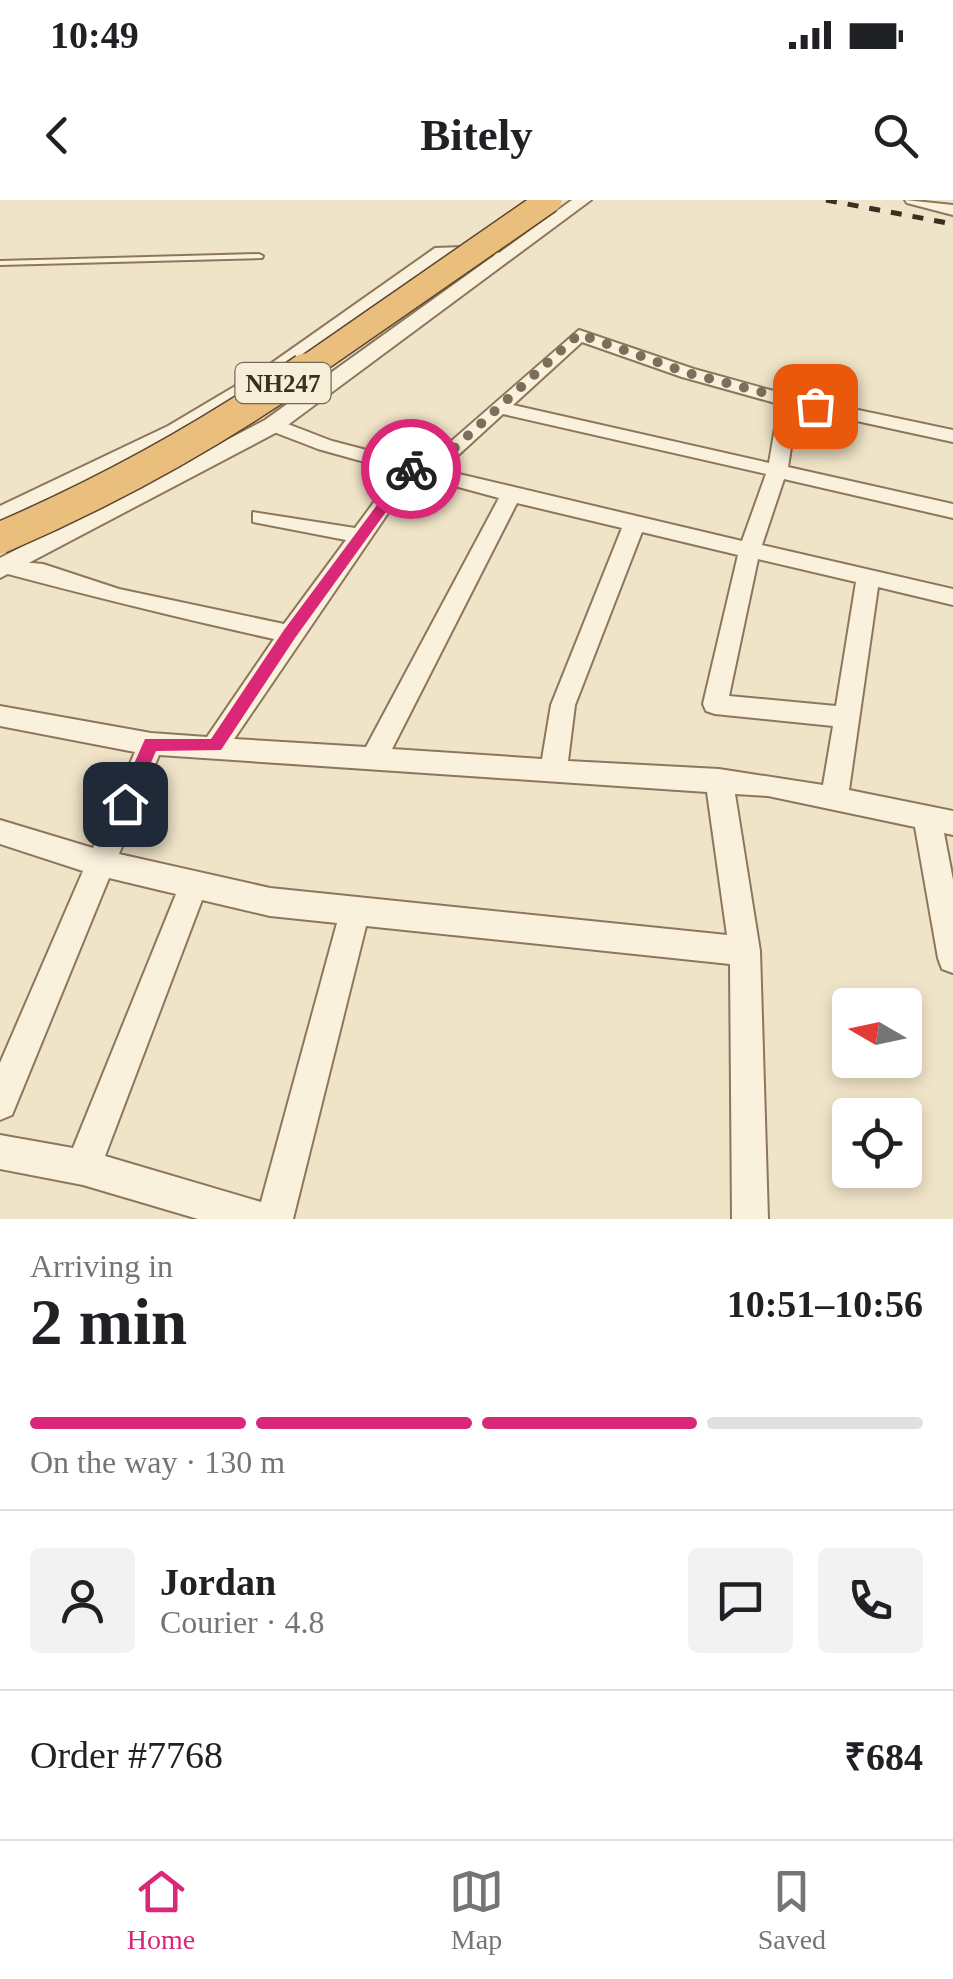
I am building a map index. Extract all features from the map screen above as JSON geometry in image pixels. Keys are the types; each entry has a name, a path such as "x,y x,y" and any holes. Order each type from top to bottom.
{"highway":[{"name":"NH247","path":"0,538 106,492 241,413 549,200"}],"street":[{"path":"3,568 273,425 583,200"},
{"path":"914,200 953,210"},
{"path":"0,516 176,430 266,376 441,252 514,250"},
{"path":"216,746 360,536 418,471 498,407 579,334 688,373 789,401 953,436"},
{"path":"789,401 778,470 749,552 716,704 846,717"},
{"path":"498,407 953,511"},
{"path":"273,425 418,471 511,495 953,598"},
{"path":"374,758 511,495"},
{"path":"260,517 360,536"},
{"path":"553,770 563,705 634,525"},
{"path":"3,568 43,572 116,597 290,634"},
{"path":"834,798 868,578"},
{"path":"0,716 150,744 719,780 940,820 953,958"},
{"path":"0,1103 150,744"},
{"path":"719,780 745,951 750,1219"},
{"path":"0,832 100,863 270,902 745,951"},
{"path":"84,1167 194,884"},
{"path":"274,1219 355,911"},
{"path":"0,1152 84,1167 259,1219"}],"lane":[{"path":"0,263 259,256"}],"railway":[{"path":"826,200 953,224"}],"way so far":[{"path":"411,469 427,473 579,334 688,373 815,406"}],"route":[{"path":"125,804 150,744 216,746 290,634 408,468 411,469"}]}
